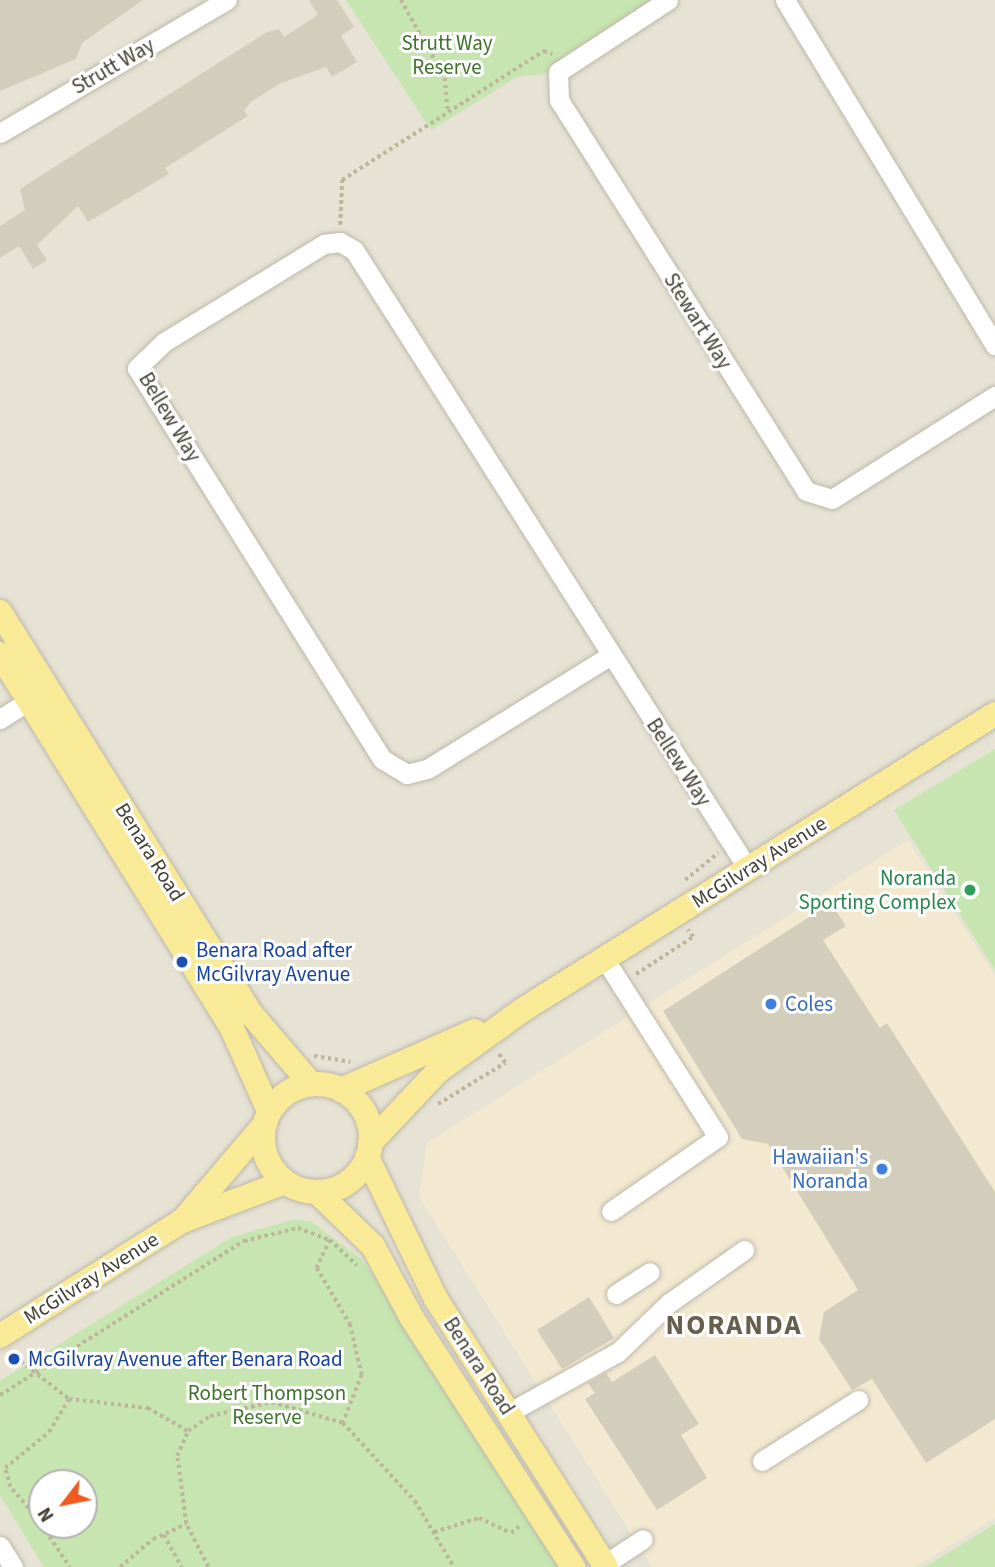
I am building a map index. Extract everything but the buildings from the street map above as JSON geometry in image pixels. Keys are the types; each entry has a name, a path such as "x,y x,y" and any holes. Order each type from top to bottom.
{"main road":[{"name":"Benara Road","path":"0,612 38,695 231,1026 267,1118"},
{"name":"Benara Road","path":"0,654 38,695 252,1015 311,1084"},
{"name":"McGilvray Avenue","path":"369,1150 438,1071 524,1009 995,714"},
{"name":"McGilvray Avenue","path":"341,1090 524,1009"},
{"path":"311,1084 341,1090 364,1112 369,1150 348,1182 317,1192 285,1181 266,1156 267,1118 287,1093 311,1084"},
{"name":"McGilvray Avenue","path":"182,1222 267,1118"},
{"name":"Benara Road","path":"369,1150 436,1299 606,1566"},
{"name":"McGilvray Avenue","path":"0,1336 182,1222 285,1181"},
{"name":"Benara Road","path":"317,1192 373,1246 573,1567"}],"street":[{"name":"Strutt Way","path":"0,132 227,0"},
{"path":"572,62 668,0"},
{"path":"785,0 995,345"},
{"name":"Stewart Way","path":"572,62 558,72 559,100 806,491 832,499 995,396"},
{"name":"Bellew Way","path":"611,655 427,769 407,774 382,759 137,368 164,342 324,244 340,242 354,250 748,869"},
{"path":"0,719 38,695"},
{"path":"604,958 718,1137 611,1211"},
{"path":"508,1413 618,1352 669,1303 744,1250"},
{"path":"616,1294 650,1272"},
{"path":"762,1461 858,1400"},
{"path":"606,1566 643,1539"},
{"path":"0,1546 13,1567"}],"path":[{"path":"401,0 445,78 448,110"},
{"path":"340,242 342,180 544,51 572,62"},
{"path":"674,887 732,845"},
{"path":"620,984 693,937"},
{"path":"435,1106 505,1063"},
{"path":"0,1395 244,1241 298,1228 330,1240 317,1269 350,1324 362,1375 342,1423"},
{"path":"29,1363 69,1399 148,1408 188,1431"},
{"path":"28,1508 10,1487 5,1468 49,1432 69,1399"},
{"path":"208,1567 186,1524 177,1456 188,1431 236,1405 272,1402 342,1423 408,1492 454,1567"},
{"path":"434,1532 479,1518 511,1533 526,1521"},
{"path":"120,1567 163,1535 186,1524"},
{"path":"163,1535 182,1567"},
{"path":"51,1539 70,1567"}],"shaded area":[{"path":"0,0 995,0 995,1567 0,1567"},
{"path":"908,840 995,976 995,1518 915,1567 652,1567 419,1197 427,1143"}],"green space":[{"name":"Strutt Way Reserve","path":"346,0 668,0 558,72 517,77 431,130"},
{"name":"Noranda Sporting Complex","path":"995,749 995,970 894,810"},
{"name":"Robert Thompson Reserve","path":"295,1219 312,1222 360,1258 387,1293 563,1567 44,1567 0,1495 0,1381 232,1237"},
{"path":"995,1524 995,1567 925,1567"}],"place":[{"name":"Noranda Sporting Complex","path":"970,890"},
{"name":"Benara Road after McGilvray Avenue","path":"182,962"},
{"name":"Coles","path":"771,1004"},
{"name":"Hawaiian's Noranda","path":"882,1169"},
{"name":"McGilvray Avenue after Benara Road","path":"14,1359"}],"district":[{"name":"NORANDA","path":"734,1325"}]}
